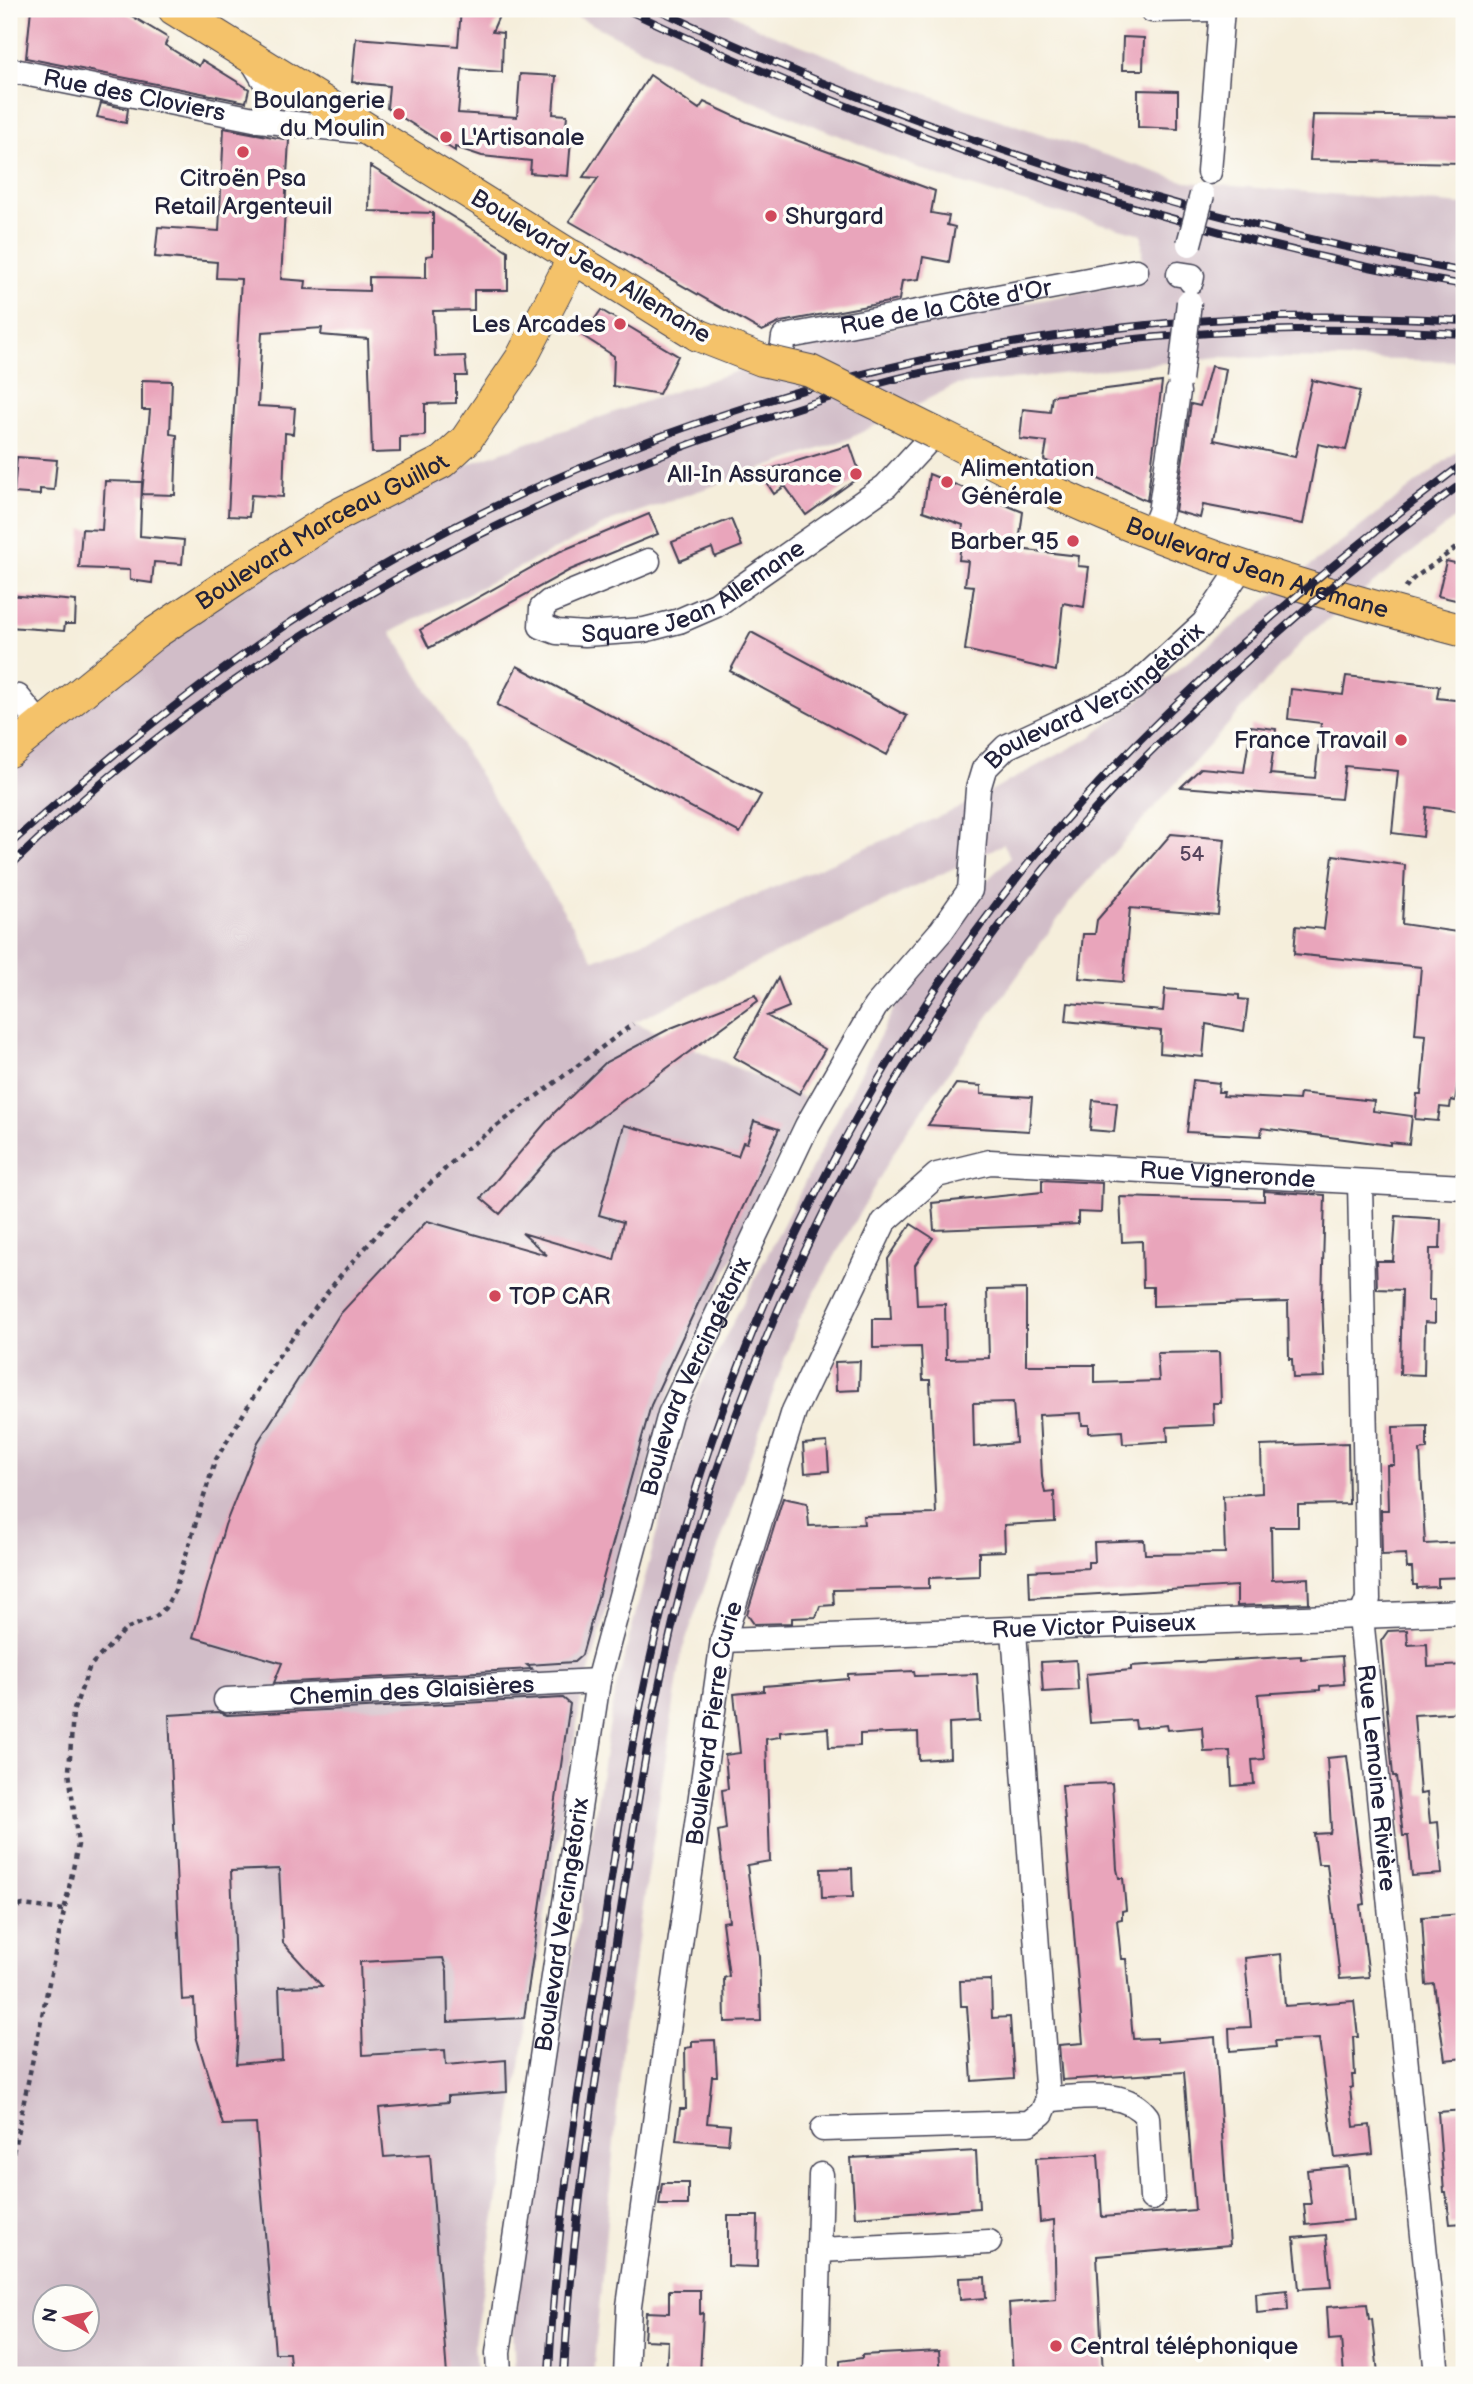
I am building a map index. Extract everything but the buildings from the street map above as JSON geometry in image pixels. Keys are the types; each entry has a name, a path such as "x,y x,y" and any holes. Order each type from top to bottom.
{"main road":[{"name":"Boulevard Jean Allemane","path":"174,9 698,335 780,364 810,371 1060,495 1152,532 1243,565 1386,611 1464,631"},
{"name":"Boulevard Marceau Guillot","path":"9,751 39,723 155,633 334,517 442,462 466,440 515,368 574,257"}],"street":[{"path":"1152,9 1215,9 1213,106 1206,184 1189,244"},
{"name":"Rue des Cloviers","path":"250,56 270,90 267,107 259,120"},
{"name":"Rue des Cloviers","path":"9,70 259,120 369,132"},
{"name":"Rue de la Côte d'Or","path":"780,364 784,338 1136,271"},
{"path":"1152,532 1160,512 1179,386 1186,286"},
{"name":"Square Jean Allemane","path":"648,561 549,602 542,608 541,626 558,632 585,634 644,630 678,621 716,605 886,486 934,433"},
{"name":"Boulevard Vercingétorix","path":"499,2375 500,2339 598,1681 670,1414 807,1126 827,1090 875,1007 942,930 970,890 978,789 984,769 1006,747 1133,688 1204,623 1243,565"},
{"path":"9,696 18,697 39,723"},
{"name":"Rue Vigneronde","path":"990,1162 1464,1186"},
{"name":"Boulevard Pierre Curie","path":"626,2375 629,2306 723,1640 794,1411 884,1222 937,1175 990,1162"},
{"name":"Rue Lemoine Rivière","path":"1360,1182 1368,1599 1361,1617 1437,2375"},
{"name":"Rue Victor Puiseux","path":"723,1640 1464,1612"},
{"path":"823,2129 1030,2123 1042,2113 1048,2099 1014,1630"},
{"name":"Chemin des Glaisières","path":"226,1700 598,1681"},
{"path":"1048,2099 1116,2096 1139,2106 1147,2117 1152,2198"},
{"path":"816,2375 821,2175"},
{"path":"819,2250 989,2242"}],"path":[{"path":"1386,611 1413,579 1464,542"},
{"path":"9,2172 78,1845 69,1771 73,1712 90,1666 126,1629 155,1617 170,1599 183,1567 206,1483 239,1417 277,1358 340,1276 385,1226 466,1149 633,1024"},
{"path":"9,1909 23,1905 64,1910"}],"shaded area":[{"path":"562,9 724,9 759,29 961,107 1186,182 1464,205 1464,361 1220,357 956,385 848,439 612,521 391,632 594,960 676,929 957,809 1091,737 1464,446 1464,511 1306,637 1071,901 904,1135 798,1321 682,1651 624,2032 593,2375 515,2375 513,2330 614,1696 690,1406 907,983 982,885 1010,858 1004,844 634,1022 805,1098 666,1403 581,1700 474,2342 476,2375 9,2375 9,770 62,720 257,578 465,465 666,394 844,337 1142,281 1142,234 1049,210 941,177 713,85"}],"railway":[{"path":"625,9 828,98 1035,176 1247,239 1464,285"},
{"path":"657,9 852,94 1052,166 1257,225 1464,272"},
{"path":"9,845 111,757 217,674 291,622 390,561 494,507 601,459 711,418 823,384 937,357 1053,337 1168,323 1242,318 1353,317 1464,321"},
{"path":"9,867 90,793 174,725 261,662 352,604 446,552 543,504 643,462 837,395 930,371 996,358 1196,334 1330,330 1464,334"},
{"path":"549,2375 562,2213 576,2106 621,1815 654,1641 693,1499 726,1400 765,1303 809,1208 858,1116 911,1026 969,941 1032,859 1080,803 1182,698 1236,648 1349,553 1464,463"},
{"path":"564,2375 577,2219 591,2116 636,1816 662,1671 685,1575 716,1473 752,1372 794,1274 841,1177 894,1084 951,994 1014,907 1081,825 1168,734 1261,648 1360,562 1464,482"}],"place":[{"name":"Boulangerie du Moulin","path":"399,114"},
{"name":"L'Artisanale","path":"446,137"},
{"name":"Citroën Psa Retail Argenteuil","path":"243,152"},
{"name":"Shurgard","path":"771,216"},
{"name":"Les Arcades","path":"620,324"},
{"name":"All-In Assurance","path":"856,474"},
{"name":"Alimentation Générale","path":"947,482"},
{"name":"Barber 95","path":"1073,541"},
{"name":"France Travail","path":"1401,740"},
{"name":"TOP CAR","path":"495,1296"},
{"name":"Central téléphonique","path":"1056,2346"}]}
